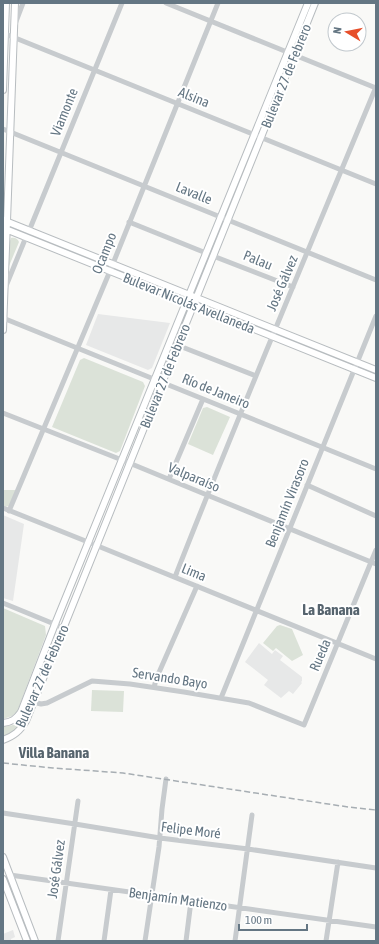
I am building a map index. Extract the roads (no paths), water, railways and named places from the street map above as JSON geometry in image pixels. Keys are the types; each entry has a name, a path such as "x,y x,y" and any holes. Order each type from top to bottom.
{"main road":[{"path":"3,90 6,3"},
{"path":"3,330 5,225 15,3"},
{"name":"Bulevar 27 de Febrero","path":"3,723 12,721 21,712 88,542 308,3"},
{"name":"Bulevar 27 de Febrero","path":"3,740 14,736 22,728 64,628 315,3"},
{"name":"Bulevar Nicolás Avellaneda","path":"5,225 110,271 186,302 195,301 275,330 376,370"},
{"name":"Bulevar Nicolás Avellaneda","path":"27,234 112,264 189,295 195,301 272,336 376,378"},
{"path":"3,857 6,875 34,941"},
{"path":"3,879 27,941"}],"street":[{"path":"14,26 23,3"},
{"name":"Viamonte","path":"5,288 122,3"},
{"path":"166,3 376,88"},
{"name":"Ocampo","path":"9,511 110,271 218,3"},
{"name":"Alsina","path":"4,33 376,184"},
{"name":"José Gálvez","path":"175,577 272,336 376,88"},
{"name":"Lavalle","path":"3,129 376,280"},
{"path":"129,222 206,253"},
{"name":"Palau","path":"213,256 293,287"},
{"name":"Benjamín Virasoro","path":"221,698 376,316"},
{"name":"Río de Janeiro","path":"3,318 376,470"},
{"path":"177,345 256,376"},
{"path":"169,479 203,399"},
{"name":"Valparaíso","path":"3,413 130,463 207,496 374,563"},
{"path":"307,485 376,516"},
{"name":"Lima","path":"3,508 376,659"},
{"name":"Rueda","path":"304,725 338,643 374,563 376,550"},
{"path":"154,687 197,586"},
{"path":"3,603 64,628"},
{"name":"Servando Bayo","path":"33,702 41,704 47,703 92,681 130,684 249,703 304,725"},
{"path":"145,941 160,838 166,779"},
{"name":"José Gálvez","path":"58,941 78,801"},
{"name":"Felipe Moré","path":"3,813 160,838 248,849 376,868"},
{"path":"235,941 252,815"},
{"path":"326,941 338,862"},
{"name":"Benjamín Matienzo","path":"6,875 376,927"},
{"path":"104,941 111,890"},
{"path":"186,941 191,901"}],"railway":[{"path":"3,763 123,773 376,810"}],"district":[{"name":"La Banana","path":"331,610"},
{"name":"Villa Banana","path":"54,753"}]}
